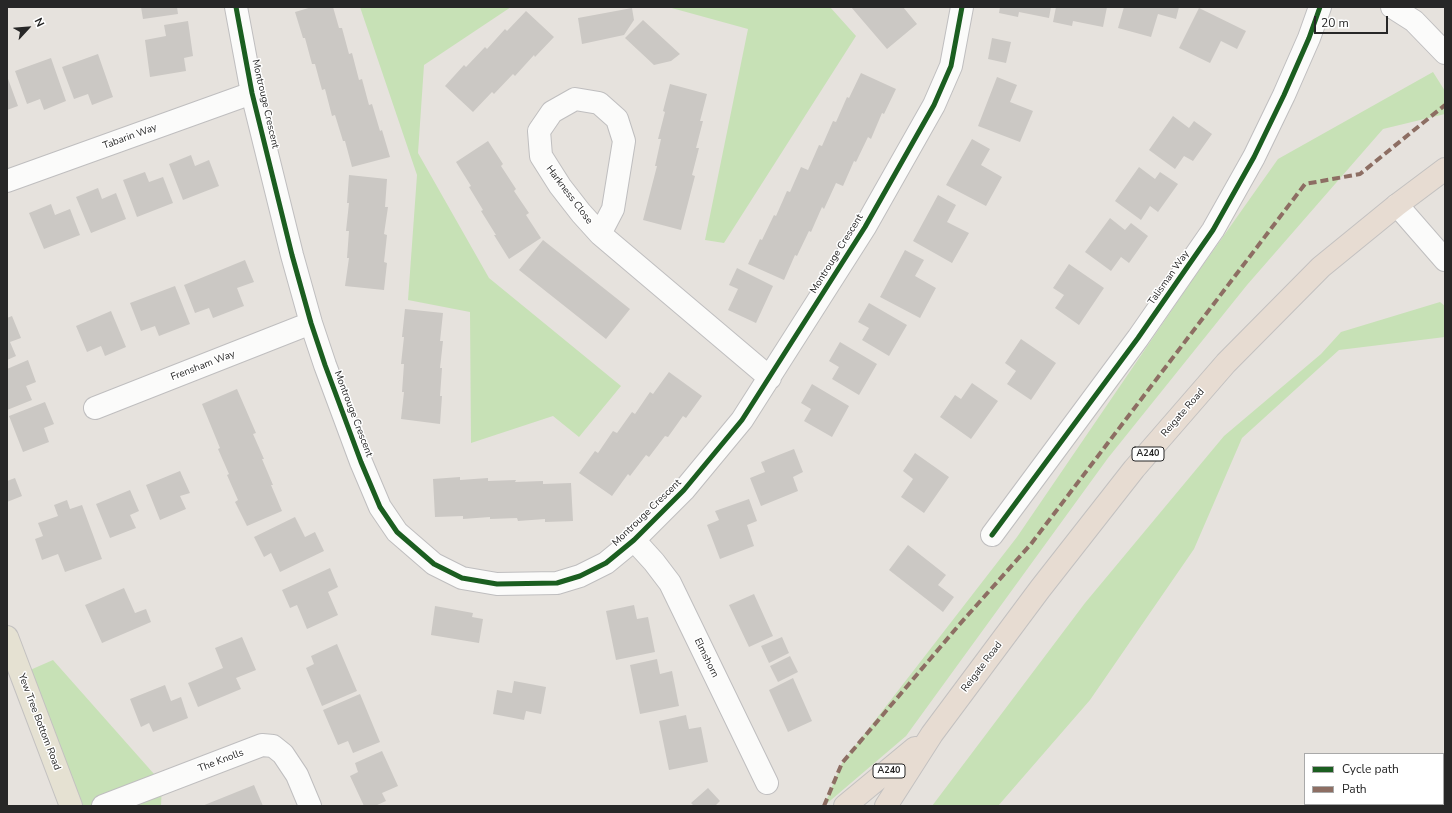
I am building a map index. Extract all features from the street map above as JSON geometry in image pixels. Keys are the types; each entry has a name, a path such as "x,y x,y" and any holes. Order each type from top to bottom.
{"highway":[{"name":"Reigate Road","path":"886,806 932,734 1040,589 1134,469 1226,363 1321,267 1397,204 1445,169"},
{"name":"Reigate Road","path":"845,806 932,734"}],"main road":[{"name":"Yew Tree Bottom Road","path":"7,637 71,806"}],"street":[{"name":"Montrouge Crescent","path":"236,7 252,93 292,255 311,323 361,462 380,507 397,532 434,564 462,578 497,584 557,583 580,576 606,563 634,540 684,490 742,420 865,227 934,105 951,66 962,7"},
{"name":"Talisman Way","path":"992,535 1138,338 1213,230 1254,157 1284,95 1309,38 1320,7"},
{"path":"1392,7 1414,22 1445,53"},
{"name":"Tabarin Way","path":"7,181 252,93"},
{"name":"Harkness Close","path":"600,234 613,209 624,141 617,119 599,103 575,99 552,112 539,131 540,156 560,186 600,234 770,378"},
{"path":"1397,204 1445,260"},
{"name":"Frensham Way","path":"95,408 311,323"},
{"name":"Elmshorn","path":"634,540 654,562 670,583 768,783"},
{"name":"The Knolls","path":"103,806 262,745 273,746 283,754 297,775 310,806"}],"green space":[{"path":"360,7 511,7 424,65 418,153 489,278 621,386 579,437 553,416 471,443 470,312 408,300 417,175"},
{"path":"668,7 830,7 856,36 724,243 705,240 748,29"},
{"path":"1433,72 1445,91 1445,114 1383,129 1247,285 1108,458 906,736 824,806 842,763 1017,537 1191,282 1278,159"},
{"path":"1440,302 1445,306 1445,337 1339,350 1242,438 1194,549 1090,700 998,806 932,806 1085,603 1224,436 1321,354 1341,332"},
{"path":"53,660 162,783 161,806 71,806 21,674"}],"building":[{"path":"141,7 177,7 178,14 143,19"},
{"path":"312,7 333,7 339,28 342,28 349,54 352,53 359,80 362,79 369,105 372,104 380,131 382,130 390,157 352,167 345,141 343,141 335,115 332,116 325,89 322,90 315,64 312,64 305,38 303,38 295,12"},
{"path":"851,7 903,7 917,24 887,49"},
{"path":"1000,7 1051,7 1049,18 1019,12 1018,17 999,13"},
{"path":"1056,7 1107,7 1103,27 1073,21 1072,26 1053,22"},
{"path":"1124,7 1179,7 1176,19 1158,14 1151,37 1118,28"},
{"path":"632,8 634,20 624,35 582,44 578,18"},
{"path":"1199,8 1246,31 1237,49 1221,41 1210,63 1179,48"},
{"path":"526,11 554,37 535,57 534,55 515,76 513,74 494,94 492,92 473,112 445,86 464,65 466,67 485,47 487,49 505,29 507,31"},
{"path":"643,20 680,54 671,61 654,65 625,38"},
{"path":"188,21 193,56 184,58 186,71 150,77 145,40 166,36 164,25"},
{"path":"992,38 1011,42 1006,63 988,59"},
{"path":"98,54 113,97 92,105 88,94 74,99 62,67"},
{"path":"51,58 66,101 44,110 40,99 27,104 15,71"},
{"path":"861,73 896,89 884,114 882,113 871,139 868,137 856,162 854,161 843,186 836,183 824,209 822,207 811,232 809,231 797,256 795,255 784,280 748,264 774,215 776,216 787,191 790,192 801,167 808,170 819,145 822,146 833,121 836,122 847,97 849,98"},
{"path":"7,76 18,106 7,110"},
{"path":"997,77 1017,85 1010,102 1033,111 1020,142 978,126"},
{"path":"670,84 707,94 700,121 703,121 696,148 699,148 692,175 695,176 681,230 643,220 657,166 655,166 661,139 658,139"},
{"path":"1173,116 1189,128 1194,121 1212,134 1193,161 1184,156 1175,169 1149,150"},
{"path":"972,139 990,149 981,165 1002,177 986,206 946,185"},
{"path":"488,141 503,164 501,166 516,189 514,191 529,213 526,215 541,238 509,259 481,211 483,210 469,187 471,186 456,162"},
{"path":"191,155 195,166 209,160 219,186 183,200 169,164"},
{"path":"1139,167 1155,179 1160,172 1178,184 1158,212 1150,206 1141,220 1115,201"},
{"path":"145,172 149,182 163,177 173,203 137,217 123,180"},
{"path":"349,175 387,179 385,207 388,207 384,234 387,235 384,262 387,263 384,290 345,286 349,258 347,258 349,231 346,231 349,203 347,203"},
{"path":"98,188 102,199 116,193 126,219 91,233 76,197"},
{"path":"938,195 956,205 947,222 969,233 952,263 913,241"},
{"path":"51,204 55,215 70,209 80,235 44,249 29,213"},
{"path":"1110,218 1125,230 1131,223 1148,236 1129,263 1121,257 1111,271 1085,252"},
{"path":"543,240 630,309 606,339 519,270"},
{"path":"905,250 924,260 915,276 936,288 920,318 880,297"},
{"path":"245,260 254,282 237,288 244,306 213,318 209,308 195,313 184,285"},
{"path":"1069,264 1104,288 1079,325 1055,308 1064,295 1053,288"},
{"path":"737,268 773,286 756,323 728,310 738,289 729,285"},
{"path":"175,286 190,324 159,336 155,326 141,331 130,303"},
{"path":"869,303 907,325 889,356 862,340 869,328 858,322"},
{"path":"405,309 443,313 440,341 443,341 440,368 442,368 440,396 442,396 440,424 401,419 404,392 402,392 404,364 401,364"},
{"path":"111,311 126,347 105,356 101,346 87,352 76,326"},
{"path":"12,316 21,338 10,342 16,356 7,360 7,318"},
{"path":"1021,339 1056,363 1031,400 1007,384 1016,371 1005,363"},
{"path":"840,342 877,364 859,395 832,379 839,367 829,361"},
{"path":"28,360 36,382 26,386 32,400 7,410 7,369"},
{"path":"669,372 702,396 686,418 683,416 668,437 665,436 649,457 646,455 630,476 628,474 612,496 579,473 595,451 598,453 613,431 617,433 632,412 635,414 650,392 653,394"},
{"path":"972,383 998,401 971,439 940,417 955,395 961,399"},
{"path":"812,384 849,406 832,437 804,421 811,409 801,403"},
{"path":"237,389 256,433 253,434 264,459 262,459 282,511 247,526 235,502 238,500 227,475 229,474 218,449 220,448 202,404"},
{"path":"45,402 54,424 44,428 49,442 23,452 9,416"},
{"path":"794,449 803,472 793,477 798,491 761,506 750,478 765,472 761,462"},
{"path":"915,453 949,477 924,513 901,497 913,479 903,471"},
{"path":"180,471 190,493 180,496 186,509 160,520 146,485"},
{"path":"460,477 460,480 488,478 488,481 543,481 543,484 571,483 573,521 545,522 545,519 518,521 517,518 490,519 490,517 463,519 463,516 435,517 433,479"},
{"path":"15,478 22,496 7,502 7,481"},
{"path":"130,490 139,511 130,515 136,528 110,538 96,504"},
{"path":"749,499 757,521 747,525 754,546 720,559 707,525 719,520 715,511"},
{"path":"67,500 70,509 82,505 102,559 65,572 58,554 42,560 35,539 43,536 38,523 58,516 54,505"},
{"path":"295,517 305,537 315,532 324,551 280,572 271,553 264,557 254,537"},
{"path":"908,545 946,575 938,585 954,597 943,612 889,570"},
{"path":"330,568 338,587 328,592 338,615 307,629 297,605 290,608 282,590"},
{"path":"124,588 135,613 146,609 151,622 102,643 85,605"},
{"path":"754,594 773,636 749,647 729,605"},
{"path":"634,605 637,619 648,617 655,652 616,660 606,611"},
{"path":"435,606 473,613 472,617 483,619 479,643 431,635"},
{"path":"242,637 256,670 236,678 241,689 198,707 188,683 223,668 215,648"},
{"path":"782,637 789,653 769,663 761,646"},
{"path":"337,644 357,691 322,706 306,668 314,664 311,656"},
{"path":"790,656 798,672 778,682 770,666"},
{"path":"657,659 660,674 672,671 679,706 640,714 630,665"},
{"path":"793,678 812,721 788,732 769,690"},
{"path":"514,681 546,687 541,714 526,711 524,720 493,714 497,690 512,693"},
{"path":"165,685 171,701 181,697 188,718 153,732 149,723 141,727 130,699"},
{"path":"360,694 380,742 353,753 348,741 338,745 323,710"},
{"path":"686,715 689,729 701,727 708,762 669,770 659,721"},
{"path":"382,751 398,786 382,793 386,801 375,806 364,806 350,776 358,772 355,763"},
{"path":"254,785 263,806 202,806"},
{"path":"708,788 720,801 715,806 694,806 691,803"}],"marked path":[{"path":"824,806 842,763 959,625 1031,544 1305,184 1360,174 1445,105"}],"cycle path":[{"path":"236,7 252,93 292,255 311,323 361,462 380,507 397,532 434,564 462,578 497,584 557,583 580,576 606,563 634,540 684,490 742,420 865,227 934,105 951,66 962,7"},
{"path":"992,535 1138,338 1213,230 1254,157 1284,95 1309,38 1320,7"}]}
